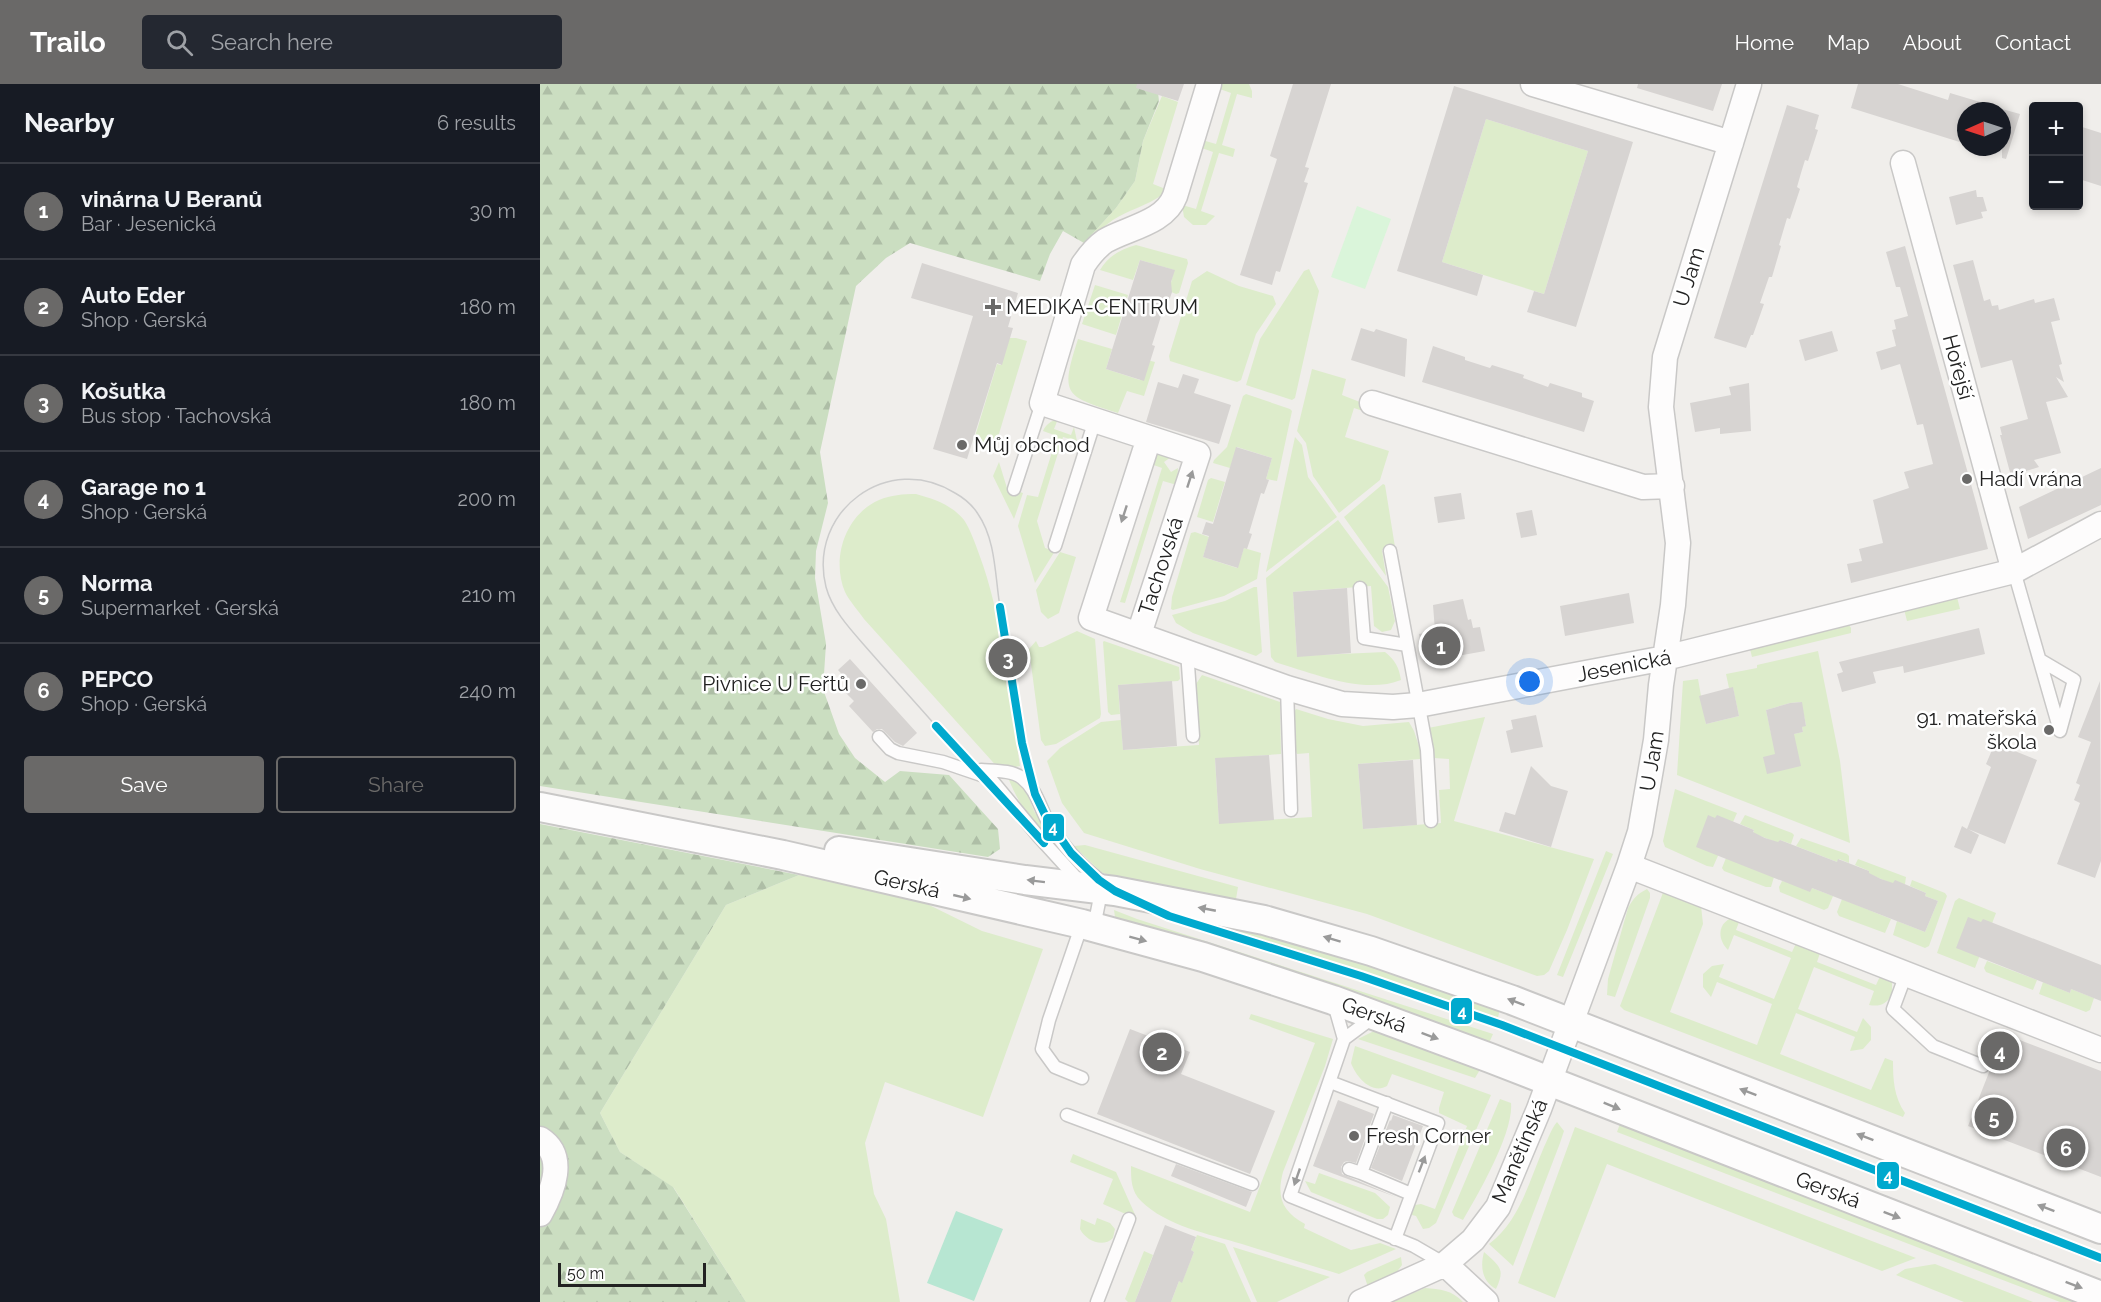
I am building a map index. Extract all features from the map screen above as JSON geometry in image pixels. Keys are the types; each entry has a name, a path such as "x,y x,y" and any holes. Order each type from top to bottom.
{"street":[{"path":"1042,403 1083,266 1092,253 1106,241 1156,217 1169,208 1175,196 1209,84"},
{"path":"1533,84 1731,143"},
{"name":"U Jam","path":"1570,1024 1640,832 1656,740 1673,605 1678,543 1661,407 1665,357 1749,84"},
{"name":"Hořejší","path":"1903,164 2014,571"},
{"name":"Tachovská","path":"1042,403 1198,454 1139,634 1091,618 1149,438"},
{"path":"1372,403 1642,487 1672,486"},
{"name":"Jesenická","path":"1139,634 1287,688 1342,704 1393,707 1418,705 1665,658 2014,571 2101,524"},
{"name":"Gerská","path":"540,807 783,855 1088,926 1203,957 1333,1000 1549,1081 2101,1296"},
{"name":"Gerská","path":"620,822 1101,890 1264,920 1328,938 1475,987 2101,1229"},
{"path":"1629,866 2101,1050"},
{"name":"Manětínská","path":"1361,1302 1445,1264 1474,1239 1498,1207 1570,1024"},
{"path":"540,1139 550,1146 557,1164 548,1200 540,1214"},
{"path":"1445,1264 1486,1302"}],"lane":[{"path":"1014,489 1042,403"},
{"path":"1055,546 1095,420"},
{"path":"1390,551 1427,750 1431,821"},
{"path":"2014,571 2060,731 2074,680 2040,660"},
{"path":"1360,588 1364,638 1407,645"},
{"path":"1187,651 1193,736"},
{"path":"1287,688 1291,810"},
{"path":"879,736 890,749 898,753 943,762 986,776 996,783 1038,837 1101,890"},
{"path":"968,769 1020,777 1035,794 1059,838 1085,867 1101,890"},
{"path":"1082,1078 1054,1067 1042,1048 1049,1020 1101,890"},
{"path":"1906,974 1893,1009 1933,1046 1983,1066"},
{"path":"1333,1000 1344,1039 1310,1155 1290,1196 1414,1246 1445,1264"},
{"path":"1344,1039 1375,1016"},
{"path":"1330,1082 1438,1123 1395,1239"},
{"path":"1387,1103 1355,1171 1411,1194"},
{"path":"1067,1115 1252,1184"},
{"path":"1097,1302 1129,1219"}],"green space":[{"path":"540,84 1157,84 1159,101 1143,141 1135,181 1116,208 1084,243 1063,231 1050,254 1040,281 910,243 886,258 856,286 820,452 828,503 816,551 815,578 826,644 823,689 839,734 855,758 885,782 900,771 949,775 998,829 1000,849 988,857 540,786"},
{"path":"1220,84 1249,84 1252,98 1237,94 1222,145 1235,149 1233,157 1219,153 1201,211 1215,216 1206,225 1193,225 1184,217 1182,205 1196,209 1213,152 1199,147 1202,140 1216,144 1231,93 1217,88"},
{"path":"1162,96 1178,102 1153,184 1168,190 1150,202 1113,220 1087,246 1084,243 1116,208 1135,181 1143,141"},
{"path":"1486,119 1588,151 1544,294 1442,262"},
{"path":"1357,206 1391,219 1365,289 1331,277"},
{"path":"1136,245 1187,259 1188,263 1179,293 1169,291 1174,270 1140,260 1133,280 1100,270 1115,254"},
{"path":"1309,269 1319,291 1295,398 1292,400 1246,385 1260,339 1304,271"},
{"path":"1207,271 1239,286 1273,296 1276,304 1256,334 1241,380 1237,382 1170,361 1169,356 1192,281"},
{"path":"1095,285 1128,295 1116,335 1082,324"},
{"path":"1009,338 1027,341 995,447 990,449 973,443 997,364 1001,365"},
{"path":"1078,339 1112,349 1106,369 1140,380 1147,360 1155,362 1144,396 1127,391 1118,413 1077,397 1071,391 1069,372"},
{"path":"1312,369 1346,379 1342,395 1365,404 1369,413 1354,408 1345,437 1389,451 1380,480 1339,513 1313,476 1306,443 1297,431"},
{"path":"1246,394 1292,411 1277,481 1266,479 1272,458 1237,447 1230,468 1213,463 1227,447 1243,396"},
{"path":"1058,419 1054,429 1071,435 1074,427 1077,441 1063,437 1037,521 1045,548 1055,551 1035,583 1018,526 1027,495 1038,497 1057,436 1043,431 1049,423"},
{"path":"1295,437 1302,445 1308,477 1337,517 1266,572"},
{"path":"1155,455 1171,457 1164,462 1171,472 1178,468 1177,485 1163,481 1125,603 1120,602 1162,468 1148,463"},
{"path":"999,462 1007,488 1023,493 1014,519 993,476"},
{"path":"1211,478 1225,482 1213,522 1197,517 1208,480"},
{"path":"1383,484 1395,547 1382,550 1386,576 1344,517"},
{"path":"916,494 954,510 964,520 976,545 1000,632 1020,766 1000,770 864,619 845,592 841,579 841,552 844,539 857,516 879,500 897,495"},
{"path":"1338,520 1388,587 1395,621 1391,630 1382,632 1374,626 1371,586 1293,592 1297,656 1385,652 1396,664 1401,680 1371,685 1338,681 1275,662 1271,657 1266,578"},
{"path":"1195,532 1209,537 1203,557 1237,568 1244,548 1261,553 1257,579 1224,596 1173,610 1171,609 1172,597 1191,533"},
{"path":"1060,552 1076,557 1059,613 1048,619 1041,612 1036,590"},
{"path":"1257,587 1262,652 1256,656 1193,633 1176,623 1172,615 1225,601"},
{"path":"1957,597 1960,609 1907,621 1904,609"},
{"path":"1849,625 1851,633 1752,657 1750,649"},
{"path":"1077,631 1095,639 1100,718 1056,744 1045,746 1041,740 1029,649 1036,641 1039,647 1043,647"},
{"path":"1104,641 1179,667 1180,679 1118,685 1120,714 1111,715 1108,712"},
{"path":"1818,651 1840,761 1850,843 1677,775 1683,681 1698,679 1706,724 1739,716 1733,688 1729,688 1726,674 1757,668 1757,665","holes":["1801,702 1806,725 1802,727 1803,732 1784,736 1782,731 1771,733 1766,710"]},
{"path":"1202,675 1280,702 1281,754 1215,759 1219,823 1312,817 1309,753 1297,754 1292,737 1291,725 1296,709 1328,719 1363,726 1409,722 1422,755 1420,759 1358,764 1363,829 1441,823 1439,790 1450,789 1449,759 1434,758 1428,728 1485,717 1454,821 1594,859 1549,971 1537,976 1367,914 1200,869 1084,833 1062,803 1047,761 1060,748 1101,722 1121,720 1123,750 1199,745 1196,684"},
{"path":"1012,778 1024,786 1034,811 1047,832 1046,835 1029,817 1020,802 1009,780"},
{"path":"1675,789 1737,813 1713,867 1665,847 1663,841"},
{"path":"1745,815 1792,833 1794,835 1791,844 1780,840 1778,843 1753,833 1754,830 1740,824"},
{"path":"540,824 799,875 726,905 600,1113 620,1152 673,1187 746,1302 540,1302"},
{"path":"1801,838 1847,854 1849,863 1839,859 1837,862 1796,846"},
{"path":"1085,845 1238,887 1236,899 1212,898 1113,877 1101,872 1074,846"},
{"path":"1606,851 1613,854 1563,977 1557,975"},
{"path":"1726,858 1774,877 1771,887 1724,871 1722,868"},
{"path":"1858,859 1906,877 1905,884 1893,884 1869,874 1869,871 1855,865"},
{"path":"799,875 917,899 982,931 1043,949 983,1117 885,1082 865,1143 874,1194 886,1219 900,1302 746,1302 674,1188 620,1152 600,1113 726,905"},
{"path":"1912,880 1945,893 1947,896 1929,946 1925,948 1893,935 1897,921 1925,932 1938,901 1910,886"},
{"path":"1782,881 1833,896 1828,908 1824,910 1780,892 1779,887"},
{"path":"1647,889 1650,898 1615,997 1607,995 1608,979 1628,908 1636,897"},
{"path":"1664,890 1701,906 1703,924 1670,1012 1757,1045 1772,1004 1717,982 1711,997 1703,987 1703,974 1712,966 1724,964 1719,977 1774,999 1791,958 1734,935 1728,950 1721,939 1721,928 1728,920 1741,917 1736,930 1792,952 1798,939 1822,947 1817,962 1876,985 1882,972 1892,981 1892,995 1887,1001 1876,1006 1869,1005 1874,991 1814,967 1798,1009 1857,1032 1863,1018 1871,1027 1871,1040 1863,1049 1850,1051 1855,1037 1796,1013 1780,1054 1871,1090 1885,1058 1893,1061 1895,1088 1898,1101 1905,1113 1903,1117 1624,1010 1620,1006"},
{"path":"1959,898 1996,913 1975,968 1937,953 1955,901"},
{"path":"1842,899 1891,919 1885,933 1839,916 1837,912"},
{"path":"1157,909 1256,930 1358,958 1500,1008 1498,1018 1329,960"},
{"path":"1114,910 1493,1034 1489,1043 1115,917"},
{"path":"1987,961 2037,980 2033,990 1986,972 1984,968"},
{"path":"2043,982 2070,993 2071,989 2094,998 2090,1010 2086,1012 2039,994"},
{"path":"1251,1014 1333,1039 1325,1066 1283,1172 1280,1189 1283,1203 1291,1214 1305,1224 1304,1228 1351,1250 1380,1243 1396,1249 1339,1274 1175,1223 1151,1210 1135,1193 1131,1166 1250,1212 1315,1043 1249,1019"},
{"path":"1374,1031 1382,1031 1481,1068 1475,1078 1358,1039"},
{"path":"1355,1046 1491,1095 1436,1223 1429,1228 1423,1229 1411,1211 1415,1205 1421,1204 1435,1209 1467,1126 1439,1113 1444,1092 1392,1074 1387,1086 1381,1088 1365,1083 1351,1063"},
{"path":"1500,1099 1511,1103 1507,1130 1494,1163 1463,1220 1454,1216 1452,1212"},
{"path":"1621,1121 2093,1302 2060,1302 1617,1132"},
{"path":"1557,1122 1564,1131 1513,1266 1489,1244 1500,1235 1516,1212"},
{"path":"1575,1127 1916,1258 1882,1271 1607,1164 1555,1298 1518,1283"},
{"path":"1073,1154 1116,1172 1137,1219 1103,1204 1113,1179 1070,1162"},
{"path":"1319,1173 1375,1193 1390,1207 1388,1215 1383,1219 1377,1219 1311,1192 1305,1181 1315,1184"},
{"path":"956,1211 1003,1229 974,1301 927,1283"},
{"path":"1097,1218 1110,1223 1115,1229 1113,1238 1109,1241 1100,1243 1090,1240 1080,1229 1081,1219 1095,1225"},
{"path":"1197,1235 1225,1244 1251,1302 1171,1302 1194,1252 1191,1250"},
{"path":"1233,1247 1330,1277 1277,1302 1257,1302"},
{"path":"1144,1251 1153,1255 1135,1302 1128,1302 1125,1299"},
{"path":"1484,1252 1501,1272 1496,1289 1491,1286 1483,1273"},
{"path":"1401,1257 1402,1265 1396,1273 1368,1287 1364,1275 1367,1272"},
{"path":"1935,1264 2033,1302 1964,1302 1896,1275 1905,1269"},
{"path":"1425,1288 1450,1293 1463,1302 1392,1302"}],"building":[{"path":"1137,84 1184,84 1178,101 1136,88"},
{"path":"1293,84 1331,84 1305,167 1309,168 1304,182 1308,183 1280,272 1276,271 1272,285 1240,275 1277,159 1270,156"},
{"path":"1638,84 1722,84 1713,111 1637,88"},
{"path":"1858,84 1898,84 1948,100 1950,93 1980,102 1957,102 1957,141 1851,108"},
{"path":"1454,86 1633,142 1576,327 1527,312 1534,291 1544,294 1588,151 1486,119 1442,262 1483,275 1477,296 1397,271"},
{"path":"1787,105 1819,115 1815,129 1818,130 1808,161 1805,160 1797,187 1800,189 1790,219 1787,218 1772,277 1769,277 1760,303 1764,304 1746,348 1714,338"},
{"path":"2011,112 2020,114 2011,143"},
{"path":"2083,127 2101,133 2101,186 2083,180"},
{"path":"1976,190 1977,197 1983,197 1987,211 1981,212 1983,218 1956,225 1949,197"},
{"path":"1905,246 1988,549 1851,583 1847,564 1862,561 1859,549 1883,543 1873,500 1909,488 1904,472 1933,464 1923,424 1917,425 1900,364 1881,370 1876,352 1896,346 1892,330 1896,329 1894,320 1908,316 1900,287 1896,287 1886,252"},
{"path":"1140,260 1175,270 1171,282 1172,292 1167,307 1164,306 1144,381 1106,369"},
{"path":"1973,260 1984,301 1990,299 1992,306 1998,305 1999,310 2034,299 2035,303 2054,298 2060,320 2051,322 2062,364 2059,365 2064,382 2056,377 2068,397 2046,402 2061,453 2034,460 2039,467 2011,476 2000,427 2028,419 2012,360 1981,368 1953,265"},
{"path":"922,263 1018,293 1008,327 1013,328 1002,365 997,363 967,459 933,449 973,316 911,298"},
{"path":"1361,328 1374,332 1376,329 1407,339 1405,377 1351,360"},
{"path":"1832,331 1838,351 1805,361 1799,340"},
{"path":"1433,346 1490,368 1492,365 1524,375 1523,378 1548,387 1550,383 1582,393 1582,397 1594,401 1584,432 1422,382"},
{"path":"1183,374 1199,379 1194,393 1231,405 1219,444 1146,422 1158,382 1178,388"},
{"path":"1749,383 1751,431 1720,434 1720,428 1695,432 1690,403 1731,395 1729,387"},
{"path":"1236,447 1272,458 1266,479 1269,480 1264,494 1261,493 1249,533 1252,534 1247,549 1244,548 1238,568 1203,557 1209,536 1202,534 1206,522 1213,524"},
{"path":"2101,468 2101,505 2028,539 2019,507"},
{"path":"1461,493 1465,519 1438,523 1434,497"},
{"path":"1532,510 1537,535 1521,538 1516,513"},
{"path":"1347,588 1351,653 1297,657 1293,592"},
{"path":"1629,593 1634,623 1565,636 1560,606"},
{"path":"1463,599 1468,620 1471,619 1473,628 1480,627 1485,651 1424,662 1419,634 1435,631 1433,605"},
{"path":"1979,628 1985,654 1904,673 1903,666 1873,672 1876,683 1842,692 1837,674 1843,672 1839,662"},
{"path":"850,659 917,733 903,746 895,742 882,729 873,732 849,706 854,701 842,689 849,682 838,670"},
{"path":"1172,681 1177,746 1123,750 1118,685"},
{"path":"2100,681 2101,861 2095,878 2057,864 2080,803 2074,800 2080,785 2076,783 2091,742 2078,737"},
{"path":"1733,687 1739,716 1706,724 1699,696"},
{"path":"1802,702 1806,726 1802,727 1803,732 1794,734 1801,766 1767,774 1763,757 1775,754 1766,710"},
{"path":"1536,715 1543,747 1511,753 1506,731 1513,729 1511,720"},
{"path":"1995,743 2037,760 2005,844 1968,829 1979,835 1971,854 1954,847 1962,826 1967,829 1991,767 1986,764"},
{"path":"1269,755 1274,820 1219,824 1215,758"},
{"path":"1413,760 1417,825 1363,829 1358,764"},
{"path":"1531,766 1551,786 1568,791 1551,847 1499,831 1505,812 1515,815"},
{"path":"1708,815 1715,818 1717,815 1754,830 1753,832 1765,838 1778,842 1780,840 1837,862 1838,859 1869,871 1881,879 1893,883 1895,880 1926,893 1925,896 1938,901 1925,932 1812,888 1810,892 1696,847"},
{"path":"1968,917 1981,922 1983,919 2101,965 2101,1001 2071,989 2070,993 1956,948"},
{"path":"1130,1029 1190,1052 1181,1074 1275,1111 1250,1174 1097,1114"},
{"path":"2004,1034 2101,1071 2101,1177 1968,1126"},
{"path":"1338,1100 1374,1114 1356,1163 1344,1162 1341,1167 1342,1174 1396,1197 1313,1166"},
{"path":"1393,1115 1423,1126 1402,1181 1371,1168"},
{"path":"1176,1164 1252,1192 1246,1207 1171,1176"},
{"path":"1165,1225 1196,1237 1191,1250 1194,1252 1182,1283 1179,1281 1171,1302 1135,1302"}],"tram line":[{"path":"936,726 852,631 834,606 826,587 823,559 829,534 841,513 859,496 880,484 904,479 930,482 965,500 984,524 992,547 1000,607"}],"transit line":[{"name":"4","path":"1000,607 1022,743 1035,794 1046,817 1071,853 1099,880 1115,891 1169,916 1361,976 1502,1025 2101,1258"},
{"name":"4","path":"936,726 1044,843"}],"place":[{"name":"MEDIKA-CENTRUM","path":"993,307"},
{"name":"Můj obchod","path":"962,445"},
{"name":"Hadí vrána","path":"1967,479"},
{"name":"vinárna U Beranů","path":"1441,646"},
{"name":"Košutka","path":"1008,658"},
{"name":"Pivnice U Feřtů","path":"861,684"},
{"name":"91. mateřská škola","path":"2049,730"},
{"name":"Garage no 1","path":"2000,1051"},
{"name":"Auto Eder","path":"1162,1052"},
{"name":"Norma","path":"1994,1117"},
{"name":"Fresh Corner","path":"1354,1136"},
{"name":"PEPCO","path":"2066,1148"}]}
